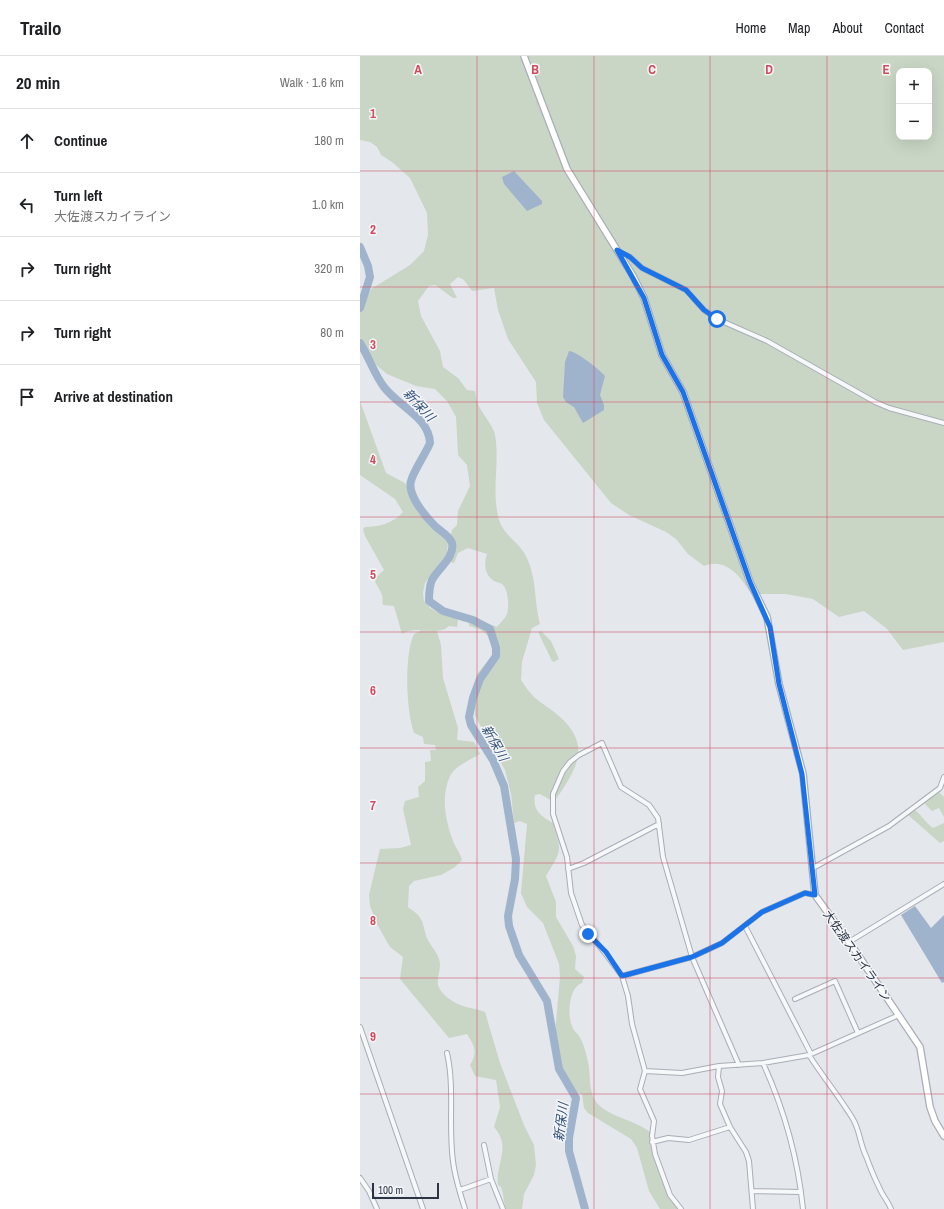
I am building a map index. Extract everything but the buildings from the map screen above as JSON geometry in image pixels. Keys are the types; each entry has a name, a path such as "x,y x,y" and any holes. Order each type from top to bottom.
{"street":[{"path":"524,56 567,169 580,193 617,250 644,298 662,355 683,392 750,582 767,618 779,684 802,774 813,868 815,895 805,893 762,912 722,943 692,957 622,976"},
{"path":"617,250 630,257 642,268 686,290 704,310 717,319 767,341 875,402 889,408 944,423"},
{"path":"681,1209 670,1196 652,1142 654,1121 640,1090 645,1072 632,1024 628,996 622,976 606,952 582,925 571,893 567,857 553,814 553,794 556,782 570,762 579,755 602,743 621,787 649,805 658,818 663,857 692,957 739,1065"},
{"path":"813,868 889,826 940,788 944,777"},
{"path":"940,788 944,792"},
{"path":"568,869 584,864 659,824"},
{"path":"849,942 944,884"},
{"name":"大佐渡スカイライン","path":"815,895 849,942 920,1047 930,1107 935,1121 944,1136"},
{"path":"745,926 810,1054 822,1074 836,1090 853,1119 859,1132 865,1156 873,1171 879,1188 891,1209"},
{"path":"795,999 835,981 858,1033"},
{"path":"645,1072 682,1073 719,1066 763,1063 810,1054 899,1015"},
{"path":"360,1027 423,1209"},
{"path":"447,1053 451,1080 450,1099 453,1162 457,1187 460,1190 465,1209"},
{"path":"763,1063 777,1093 796,1164 803,1209"},
{"path":"719,1066 718,1077 722,1091 720,1104 730,1127 746,1152 749,1161 753,1209"},
{"path":"652,1142 668,1138 689,1140 730,1127"},
{"path":"484,1145 491,1179 503,1209"},
{"path":"360,1178 369,1191 377,1209"},
{"path":"460,1190 491,1179"},
{"path":"752,1191 801,1192"}],"green space":[{"path":"360,56 944,56 944,642 903,650 887,629 864,611 839,617 813,599 786,594 751,594 738,575 726,566 712,564 704,566 688,554 676,539 666,532 629,515 611,503 544,420 537,403 536,382 508,339 498,310 494,288 472,291 464,280 458,277 450,284 457,298 453,298 435,285 429,286 418,301 421,316 440,351 443,367 458,378 467,390 475,391 478,404 495,435 497,456 496,499 499,520 501,526 520,547 530,564 540,624 532,628 522,662 521,680 534,697 559,716 576,738 578,758 569,779 554,802 540,794 535,795 534,800 536,809 545,818 553,823 558,840 558,855 546,876 556,902 556,917 573,946 576,956 575,969 584,977 582,983 574,990 572,995 570,1002 570,1021 585,1049 594,1099 608,1112 637,1124 650,1132 652,1150 663,1183 678,1209 660,1209 649,1191 637,1148 631,1139 588,1113 584,1108 582,1094 576,1092 561,1065 555,1034 560,977 559,964 543,923 527,907 521,893 527,824 520,821 514,823 511,794 505,770 475,716 474,690 477,674 493,655 491,643 487,635 480,630 469,626 469,621 474,618 497,627 507,614 508,603 506,590 502,584 494,581 488,575 485,565 487,554 468,548 458,553 454,563 450,562 454,542 451,535 452,530 457,525 458,511 470,486 467,465 458,455 456,417 447,401 435,389 416,386 387,374 375,364 360,337 360,313 371,289 410,265 424,251 428,235 427,213 410,178 392,162 381,155 377,147 370,142 360,140"},
{"path":"360,401 386,473 405,483 420,512 436,531 448,542 447,554 425,583 423,593 424,601 430,608 443,615 456,616 458,620 457,627 449,626 445,629 433,631 414,630 402,634 394,606 383,605 382,595 375,580 384,570 365,536 363,529 365,527 390,522 403,512 395,499 360,475"},
{"path":"422,630 437,631 441,645 443,678 458,728 457,740 474,742 480,754 455,769 452,772 447,784 445,807 447,823 453,841 462,860 455,867 441,875 414,881 409,886 408,907 420,917 427,938 438,956 440,970 438,983 442,992 457,1004 485,1012 500,1063 524,1125 534,1145 536,1165 534,1175 524,1194 522,1209 506,1209 501,1187 498,1185 502,1156 502,1142 494,1127 500,1107 496,1080 475,1076 470,1065 475,1053 472,1042 467,1034 449,1038 400,979 403,957 390,947 377,924 370,906 369,895 380,849 400,848 411,845 403,809 405,801 419,797 418,787 425,781 425,762 431,761 430,750 436,750 435,745 424,744 423,737 414,733 409,711 407,669 409,655 414,634"},
{"path":"541,631 551,641 559,659 554,662 552,661 538,632"},
{"path":"939,792 944,797 944,817 939,808 932,811 923,802"},
{"path":"913,809 933,828 944,823 944,841 940,843 907,814"}],"water":[{"path":"514,171 542,201 542,204 527,211 504,184 502,177"},
{"path":"569,351 582,357 605,376 600,395 604,405 604,410 583,423 574,407 566,402 563,397 565,362"},
{"path":"915,906 931,928 944,915 944,982 942,983 901,915"}],"waterway":[{"name":"新保川","path":"360,247 368,266 370,277 360,308"},
{"name":"新保川","path":"360,343 377,377 384,387 419,419 428,434 430,443 412,477 412,493 422,511 431,522 451,540 452,543 449,558 432,580 429,601 443,611 473,620 490,629 496,648 496,656 480,679 473,698 469,717 471,725 493,760 504,786 516,859 515,879 508,916 509,926 519,955 547,1001 559,1069 576,1098 569,1138 569,1151 585,1209"}],"route":[{"path":"588,934 606,952 613,966 622,976 638,970 692,957 722,943 762,912 805,893 815,895 802,774 779,684 770,627 750,582 683,392 659,348 648,307 638,285 617,250 630,257 642,268 686,290 704,310 717,319"}]}
